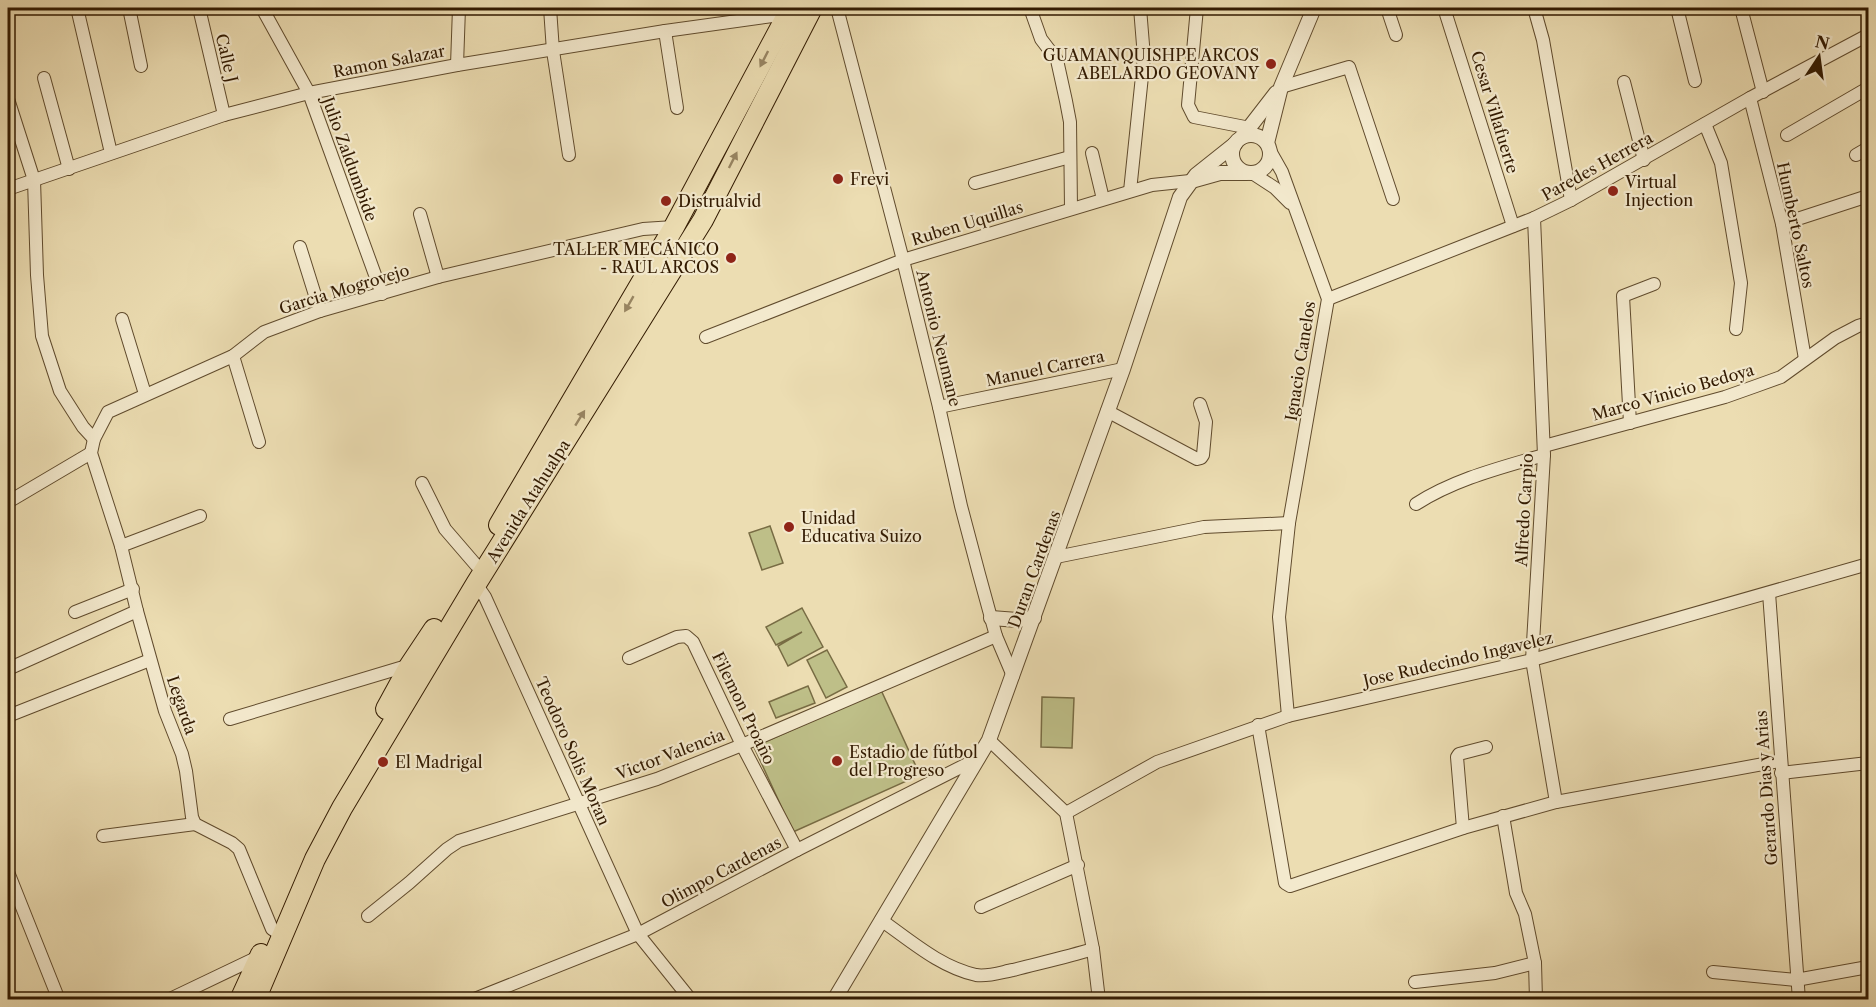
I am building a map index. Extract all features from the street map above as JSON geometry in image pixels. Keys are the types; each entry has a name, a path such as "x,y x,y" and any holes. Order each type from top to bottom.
{"highway":[{"name":"Avenida Atahualpa","path":"240,999 260,956 278,932 342,808 476,575 703,220 812,8"},
{"name":"Avenida Atahualpa","path":"255,999 278,932 324,823 410,665 476,575 514,496 674,227 789,11"}],"street":[{"path":"77,8 111,153"},
{"path":"129,8 141,66"},
{"name":"Calle J","path":"199,8 224,115"},
{"name":"Julio Zaldumbide","path":"262,8 309,93 382,294"},
{"path":"457,65 459,8"},
{"path":"550,8 553,51 569,156"},
{"name":"Antonio Neumane","path":"837,8 903,260 961,506 996,636 1013,675"},
{"path":"1030,8 1041,39 1057,60 1070,122 1071,208"},
{"path":"1130,191 1144,57 1140,8"},
{"path":"1197,8 1188,105 1190,112 1194,117 1242,136 1253,135 1263,139 1268,146"},
{"path":"1190,181 1220,173 1250,173 1263,169 1266,165 1269,160 1268,146 1281,87 1314,8"},
{"path":"1387,8 1396,35"},
{"name":"Cesar Villafuerte","path":"1444,8 1513,226"},
{"path":"1534,8 1543,40 1571,200"},
{"path":"1677,8 1695,81"},
{"path":"1741,8 1763,92"},
{"name":"Ramon Salazar","path":"8,189 224,115 309,93 457,65 789,11"},
{"path":"665,32 677,108"},
{"name":"Paredes Herrera","path":"1328,298 1534,218 1571,200 1750,98 1869,35"},
{"path":"1250,173 1236,165 1232,151 1281,87 1349,67 1393,199"},
{"path":"45,78 69,169"},
{"path":"1623,82 1644,160"},
{"path":"1787,135 1869,88"},
{"name":"Humberto Saltos","path":"1750,98 1782,224 1805,359"},
{"path":"8,99 34,180 37,274 42,336 60,391 82,427 94,439"},
{"path":"1705,124 1721,163 1741,283 1736,329"},
{"path":"1190,181 1242,136"},
{"name":"Ignacio Canelos","path":"1268,146 1282,172 1328,298 1289,523 1279,617 1288,716"},
{"path":"1856,155 1869,148"},
{"path":"1092,153 1103,199"},
{"path":"975,183 1070,157"},
{"name":"Ignacio Canelos","path":"1250,173 1275,188 1295,208"},
{"name":"Ruben Uquillas","path":"706,338 903,260 1130,191 1165,182 1190,181"},
{"name":"Duran Cardenas","path":"834,999 989,740 1123,369 1180,197 1190,181"},
{"path":"1782,224 1869,196"},
{"path":"420,214 438,278"},
{"name":"Alfredo Carpio","path":"1534,218 1544,451 1532,660 1556,802"},
{"name":"Garcia Mogrovejo","path":"91,453 94,439 108,412 233,356 264,332 320,311 438,278 643,229 674,227"},
{"path":"300,247 320,311"},
{"path":"1630,423 1623,296 1654,284"},
{"path":"122,319 145,394"},
{"name":"Marco Vinicio Bedoya","path":"1416,504 1434,492 1465,478 1630,423 1725,397 1781,377 1835,338 1858,326 1869,324"},
{"path":"233,356 259,442"},
{"name":"Manuel Carrera","path":"939,408 1123,369"},
{"path":"1107,411 1197,459 1203,455 1206,422 1200,404"},
{"path":"8,502 91,453"},
{"name":"Legarda","path":"91,453 121,546 165,711 184,762 195,824"},
{"name":"Teodoro Solis Moran","path":"422,483 445,529 476,575 638,934 691,999"},
{"path":"121,546 200,516"},
{"path":"1056,557 1204,527 1289,523"},
{"name":"Jose Rudecindo Ingavelez","path":"1066,813 1157,762 1258,725 1288,716 1532,660 1869,564"},
{"path":"75,612 132,589"},
{"name":"Gerardo Dias y Arias","path":"1769,593 1799,999"},
{"path":"8,669 137,611"},
{"path":"991,618 1018,620 1034,618"},
{"name":"Filemon Proaño","path":"630,658 677,637 686,636 693,642 742,745 797,850"},
{"name":"Victor Valencia","path":"368,916 459,841 657,779 996,636"},
{"path":"8,716 150,660"},
{"path":"230,719 410,665"},
{"path":"1258,725 1285,884 1290,886 1463,828 1556,802 1781,767 1869,763"},
{"path":"989,740 1066,813 1093,949 1099,999"},
{"path":"1463,828 1458,757 1459,754 1486,747"},
{"name":"Olimpo Cardenas","path":"472,999 638,934 979,758"},
{"path":"1503,816 1516,893 1525,914 1535,963 1536,999"},
{"path":"103,836 195,824 232,843 239,849 278,932"},
{"path":"981,907 1078,865"},
{"path":"8,872 59,999"},
{"path":"881,920 930,956 946,965 978,975 992,975 1093,949"},
{"path":"168,999 260,956"},
{"path":"1415,982 1495,974 1535,963"},
{"path":"1713,972 1796,980 1869,967"}],"green space":[{"path":"770,526 783,563 762,570 749,533"},
{"path":"802,608 823,647 788,666 778,646 802,632 776,645 766,627"},
{"path":"827,650 847,687 826,698 807,660"},
{"path":"808,686 815,703 776,718 769,702"},
{"name":"Estadio de fútbol del Progreso","path":"881,690 920,775 793,832 754,747"},
{"path":"1042,697 1074,698 1072,748 1041,747"}],"place":[{"name":"GUAMANQUISHPE ARCOS ABELARDO GEOVANY","path":"1271,64"},
{"name":"Frevi","path":"838,179"},
{"name":"Virtual Injection","path":"1613,191"},
{"name":"Distrualvid","path":"666,201"},
{"name":"TALLER MECÁNICO - RAUL ARCOS","path":"731,258"},
{"name":"Unidad Educativa Suizo","path":"789,527"},
{"name":"Estadio de fútbol del Progreso","path":"837,761"},
{"name":"El Madrigal","path":"383,762"}]}
